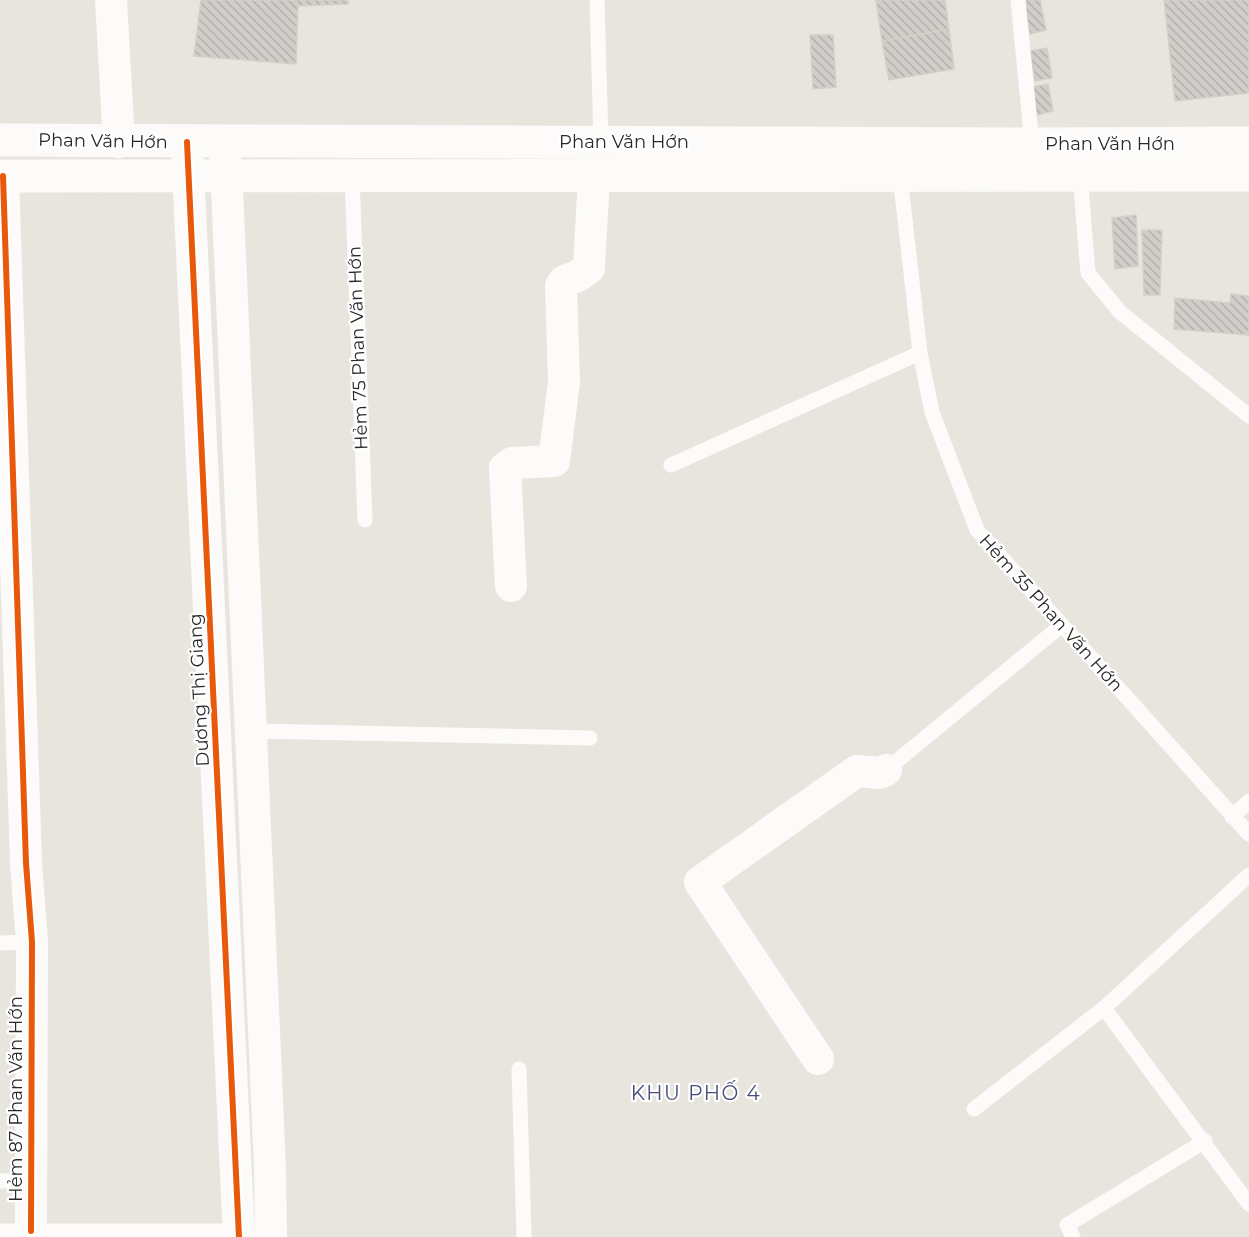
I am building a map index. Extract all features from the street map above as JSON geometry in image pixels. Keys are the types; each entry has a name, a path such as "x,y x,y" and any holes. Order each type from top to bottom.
{"main road":[{"name":"Phan Văn Hớn","path":"0,140 1248,143"},
{"path":"1248,143 1248,175"},
{"name":"Phan Văn Hớn","path":"2,176 1248,175"}],"street":[{"path":"111,0 119,142"},
{"name":"Dương Thị Giang","path":"187,142 217,728 239,1234"},
{"path":"225,142 271,1237"},
{"name":"Hẻm 87 Phan Văn Hớn","path":"2,176 26,852 32,942 15,1180 31,1231"},
{"path":"511,586 505,468 512,463 554,461 564,382 561,286 564,281 578,276 588,268 594,176"},
{"path":"217,728 251,731"},
{"path":"818,1059 700,882 857,771 880,773 886,770"}],"lane":[{"path":"597,0 601,141"},
{"path":"1018,0 1032,144"},
{"name":"Hẻm 35 Phan Văn Hớn","path":"900,175 920,353 932,412 976,531 1249,834"},
{"path":"1080,175 1088,273 1120,312 1249,416"},
{"name":"Hẻm 75 Phan Văn Hớn","path":"352,176 365,520"},
{"path":"671,465 920,353"},
{"path":"886,770 1062,626"},
{"path":"251,731 590,738"},
{"path":"1232,817 1249,801"},
{"path":"974,1109 1104,1008 1249,875"},
{"path":"0,943 32,942"},
{"path":"1104,1008 1249,1203"},
{"path":"519,1069 524,1237"},
{"path":"1073,1237 1067,1225 1205,1141"},
{"path":"0,1232 239,1234"}],"building":[{"path":"201,0 348,0 348,4 298,6 296,64 194,56"},
{"path":"876,0 945,0 949,29 882,41"},
{"path":"1023,0 1040,0 1046,30 1030,34"},
{"path":"1164,0 1249,0 1249,93 1175,101"},
{"path":"949,29 954,69 889,80 882,41"},
{"path":"810,35 833,35 836,87 813,89"},
{"path":"1047,48 1052,78 1035,81 1030,51"},
{"path":"1048,84 1053,111 1037,115 1031,87"},
{"path":"1136,215 1138,266 1115,269 1112,218"},
{"path":"1142,230 1162,230 1160,295 1144,295"},
{"path":"1231,294 1249,296 1249,335 1174,329 1175,298 1230,303"}],"cycle path":[{"path":"187,142 239,1237"},
{"path":"3,176 26,863 32,942 31,1231"}],"district":[{"name":"KHU PHỐ 4","path":"696,1093"}]}
